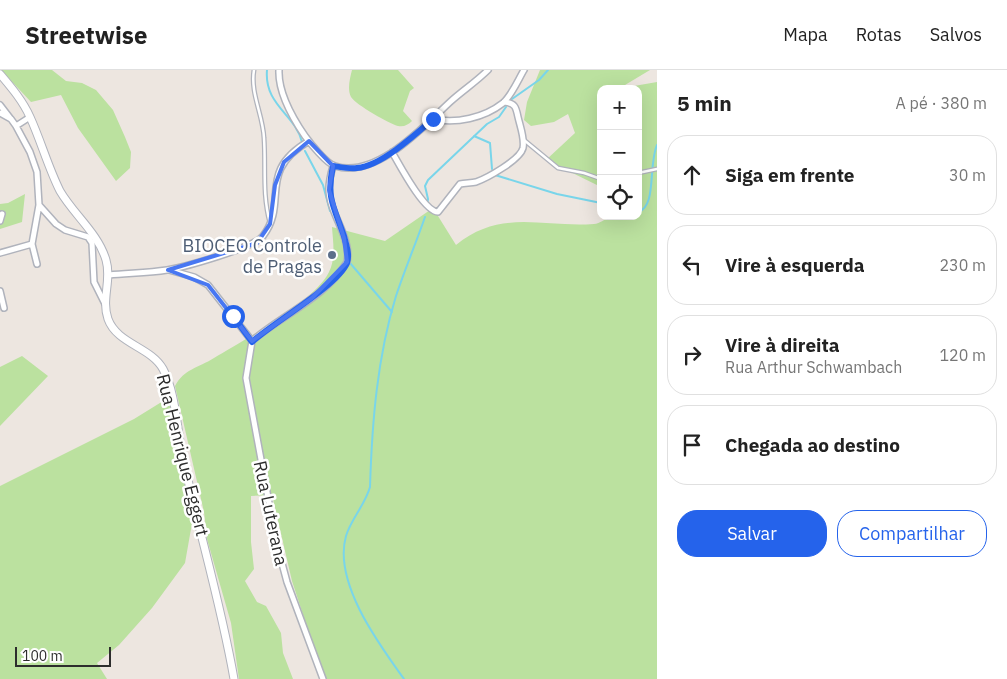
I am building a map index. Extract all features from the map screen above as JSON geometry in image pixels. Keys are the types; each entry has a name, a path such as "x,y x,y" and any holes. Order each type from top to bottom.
{"street":[{"path":"279,70 278,81 286,102 295,121 309,141 333,166 357,168 392,152 433,119 488,70"},
{"path":"504,102 524,70"},
{"name":"Rua Henrique Eggert","path":"0,74 30,117 44,156 61,192 100,244 110,276 105,304 108,319 114,329 155,359 163,368 168,381 183,458 218,596 234,679"},
{"path":"392,152 416,192 431,210 438,212 460,184 474,182 517,157 523,147 516,107 511,102 504,102 478,116 448,122 433,119"},
{"path":"0,105 16,126 30,152 37,172 39,205 32,244 37,264"},
{"path":"0,113 11,120"},
{"path":"16,126 30,117"},
{"path":"110,276 168,270 257,243 270,224 275,185 284,162 293,150 309,141"},
{"path":"168,270 194,277 208,285 252,342 269,326 312,298 347,262 348,255 344,238 329,190 333,166"},
{"path":"39,205 56,224 65,230 88,237 92,244 94,282 105,304"},
{"path":"0,221 2,214"},
{"path":"0,253 32,244"},
{"path":"0,291 4,308"},
{"name":"Rua Luterana","path":"252,342 246,378 276,541 287,582 323,679"}],"lane":[{"path":"254,70 252,84 264,138 263,177 265,207 270,224"},
{"path":"522,139 558,168 597,178"},
{"path":"642,172 657,169"}],"highlighted area":[{"path":"309,141 333,166 329,190 344,238 347,262 312,298 252,341 208,285 168,270 257,243 270,224 275,185 284,162"}],"green space":[{"path":"1,70 52,70 66,81 82,83 96,90 113,110 125,137 131,152 130,168 116,181 78,128 61,95 31,102"},
{"path":"352,70 398,70 414,88 410,91 403,111 412,121 409,124 398,126 359,105 351,97 349,91"},
{"path":"540,70 650,70 625,85 597,85 597,185 546,160 575,133 568,114 554,122 531,126 524,120 527,102"},
{"path":"657,82 657,679 324,679 292,581 272,495 251,496 251,542 254,569 245,581 257,602 266,606 281,633 283,653 293,679 239,679 231,623 207,539 204,512 175,386 179,380 187,372 227,351 277,320 321,283 329,272 333,261 332,227 385,241 433,208 456,245 473,234 489,227 506,223 575,225 598,223 605,220 642,220 642,85 640,85"},
{"path":"25,194 22,222 0,229 0,204 8,203"},
{"path":"22,356 48,376 0,426 0,367"},
{"path":"168,398 194,512 185,563 152,608 119,645 97,663 107,679 0,679 0,486 134,419"}],"waterway":[{"path":"267,70 267,82 270,92 293,124 302,142"},
{"path":"512,99 539,80 548,70"},
{"path":"427,205 428,199 425,186 428,180 487,124 499,117 506,107"},
{"path":"474,136 490,143 492,169"},
{"path":"642,210 648,202 650,194 654,153 657,145"},
{"path":"305,151 323,185 330,211"},
{"path":"495,175 557,194 597,202"},
{"path":"404,679 382,648 360,611 346,573 344,554 348,530 370,487 372,439 384,343 399,286 425,217"},
{"path":"350,263 392,312"}],"place":[{"name":"BIOCEO Controle de Pragas","path":"332,255"}],"route":[{"path":"233,316 252,342 269,326 312,298 335,276 344,267 348,255 330,196 329,182 333,166 357,168 368,164 392,152 433,119"}]}
